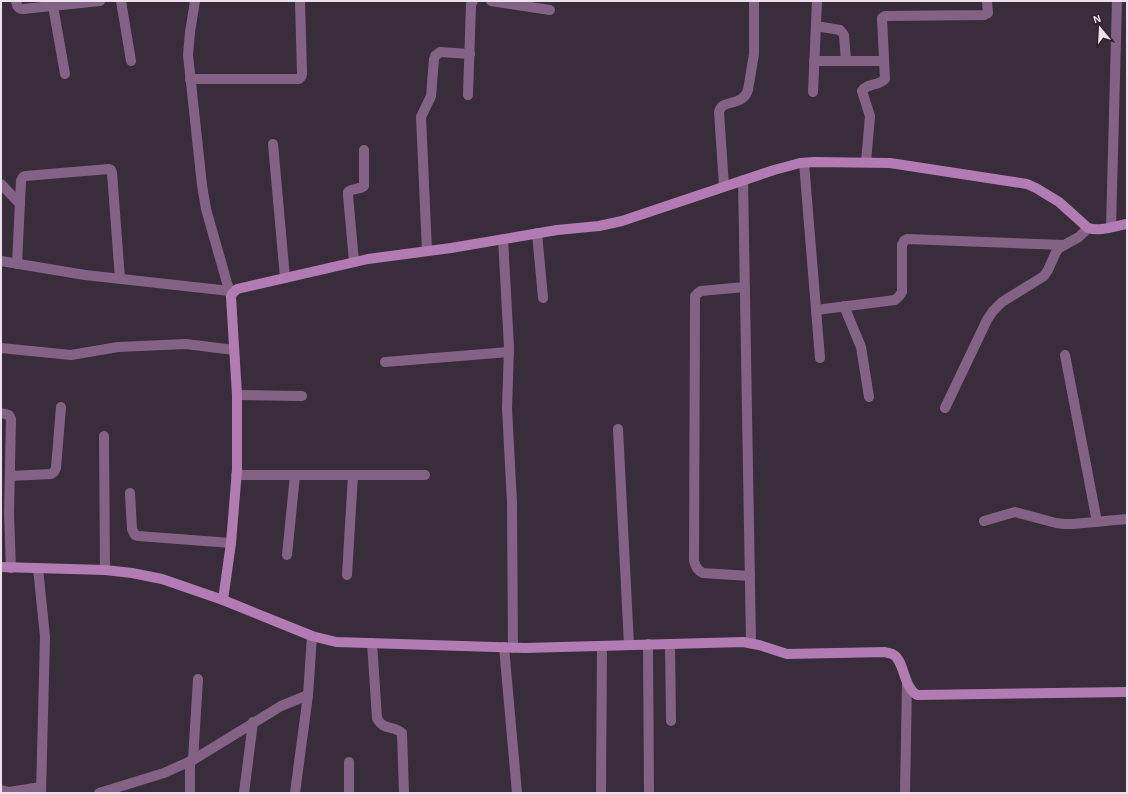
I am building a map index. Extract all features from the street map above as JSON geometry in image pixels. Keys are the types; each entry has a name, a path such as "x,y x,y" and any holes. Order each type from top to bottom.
{"street":[{"path":"16,1 20,9 100,1"},
{"path":"121,1 130,61"},
{"path":"195,1 188,45 190,79 204,198 230,294 234,350 236,395 236,475 223,600"},
{"path":"190,79 301,78 300,1"},
{"path":"468,95 471,4 473,1"},
{"path":"491,1 550,10"},
{"path":"724,186 720,109 723,105 743,99 748,90 754,54 754,1"},
{"path":"813,92 817,1"},
{"path":"866,162 870,116 862,91 864,87 884,81 885,79 881,20 883,17 984,15 988,13 988,1"},
{"path":"1111,227 1117,1"},
{"path":"53,6 65,74"},
{"path":"816,26 840,30 843,32 846,61"},
{"path":"428,251 421,117 431,96 435,56 440,52 470,54"},
{"path":"814,61 884,61"},
{"path":"273,144 285,278"},
{"path":"354,262 348,192 364,186 364,150"},
{"path":"1,261 68,273 232,294 237,289 377,257 428,251 567,229 600,226 622,221 774,170 804,163 866,162 899,164 1027,184 1059,202 1084,226 1092,230 1127,224"},
{"path":"804,163 820,358"},
{"path":"17,264 21,181 23,177 105,168 111,170 112,173 120,279"},
{"path":"743,180 751,642"},
{"path":"1,184 20,204"},
{"path":"946,408 987,320 994,311 1002,302 1044,276 1056,252 1064,245 1079,238 1088,228"},
{"path":"537,234 543,298"},
{"path":"503,239 509,352 507,408 512,503 508,648 517,793"},
{"path":"816,310 895,300 902,292 902,245 907,239 1064,245"},
{"path":"745,287 701,291 695,296 694,561 698,570 703,573 750,576"},
{"path":"844,306 861,347 869,397"},
{"path":"1,348 71,355 118,347 186,344 234,350"},
{"path":"385,362 509,352"},
{"path":"1065,355 1097,522"},
{"path":"236,395 302,396"},
{"path":"10,476 51,474 54,472 56,468 61,407"},
{"path":"1,413 9,415 11,419 9,519 6,568 105,570 132,573 162,579 223,600 312,636 336,642 508,648 751,642 787,654 885,652 892,654 899,662 907,684 912,692 917,695 1127,692"},
{"path":"618,428 629,645"},
{"path":"104,436 105,570"},
{"path":"236,475 425,475"},
{"path":"286,554 295,475"},
{"path":"347,574 353,475"},
{"path":"130,493 132,530 135,535 230,543"},
{"path":"984,521 1015,512 1056,523 1073,524 1127,519"},
{"path":"1,790 9,792 41,790 45,638 38,568"},
{"path":"295,793 308,694 312,636"},
{"path":"372,643 376,718 384,727 400,731 402,733 404,793"},
{"path":"648,644 649,791"},
{"path":"670,644 671,721"},
{"path":"601,793 602,646"},
{"path":"190,793 198,679"},
{"path":"905,793 907,684"},
{"path":"99,793 164,772 192,760 281,706 308,694"},
{"path":"244,793 253,722"},
{"path":"349,762 349,793"}]}
